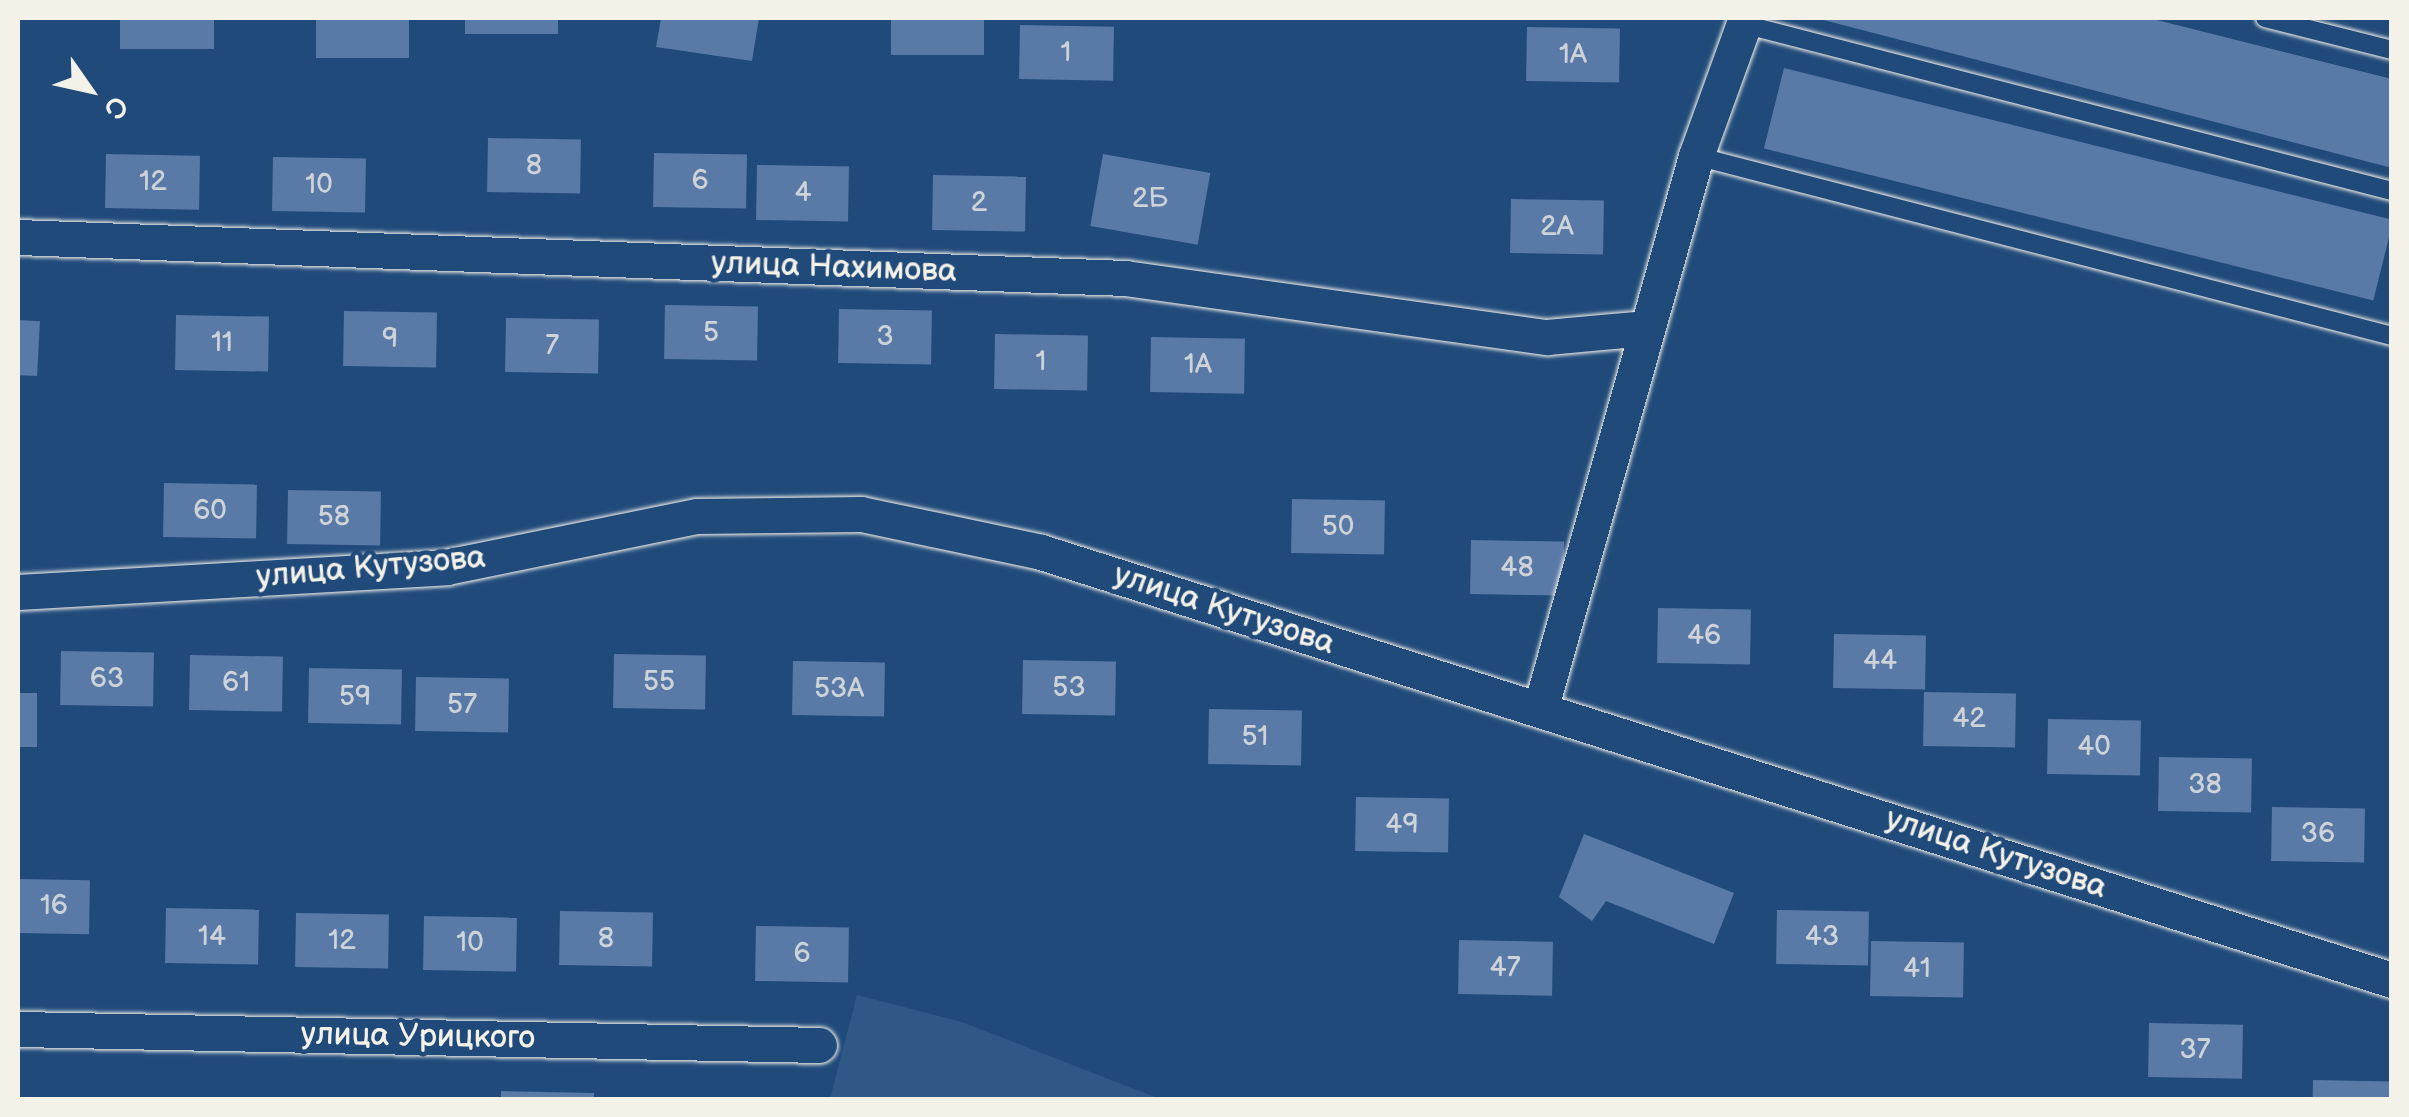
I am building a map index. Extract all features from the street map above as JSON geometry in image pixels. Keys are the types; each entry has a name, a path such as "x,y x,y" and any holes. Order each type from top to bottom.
{"street":[{"path":"1540,710 1696,156 1745,21"},
{"name":"улица Нахимова","path":"18,238 1124,278 1547,337 1646,328"},
{"name":"улица Кутузова","path":"18,592 446,568 697,516 861,514 1041,552 2392,980"},
{"name":"улица Урицкого","path":"18,1029 818,1045"}],"lane":[{"path":"2265,18 2392,50"},
{"path":"1745,21 2392,191"},
{"path":"1696,156 2392,336"}],"shaded area":[{"path":"857,995 962,1022 1160,1099 830,1099"}],"building":[{"path":"120,18 214,18 214,49 120,49"},
{"path":"316,18 409,18 409,58 316,58"},
{"path":"465,18 558,18 558,34 465,34"},
{"path":"661,18 759,18 752,61 656,47"},
{"path":"891,18 984,18 984,55 891,55"},
{"path":"1816,18 2149,18 2392,79 2392,168"},
{"path":"1020,25 1114,27 1113,81 1019,79"},
{"path":"1527,27 1620,29 1619,83 1526,81"},
{"path":"1784,68 2392,220 2373,300 1764,149"},
{"path":"488,138 581,140 580,194 487,192"},
{"path":"654,153 747,155 746,209 653,207"},
{"path":"106,154 200,156 199,210 105,208"},
{"path":"1103,154 1210,173 1198,245 1090,226"},
{"path":"273,157 366,159 365,213 272,211"},
{"path":"757,165 849,167 848,222 756,220"},
{"path":"933,175 1026,177 1025,232 932,230"},
{"path":"1511,199 1604,201 1603,255 1510,253"},
{"path":"665,305 758,307 757,361 664,359"},
{"path":"839,309 932,311 931,365 838,363"},
{"path":"344,311 437,313 436,368 343,366"},
{"path":"176,315 269,317 268,372 175,370"},
{"path":"506,318 599,320 598,374 505,372"},
{"path":"18,320 40,321 37,376 18,375"},
{"path":"995,334 1088,336 1087,391 994,389"},
{"path":"1151,337 1245,339 1244,394 1150,392"},
{"path":"164,483 257,485 256,539 163,537"},
{"path":"288,490 381,492 380,546 287,544"},
{"path":"1292,499 1385,501 1384,555 1291,553"},
{"path":"1471,540 1564,542 1563,596 1470,594"},
{"path":"1658,608 1751,610 1750,665 1657,663"},
{"path":"1834,634 1926,636 1925,690 1833,688"},
{"path":"61,651 154,653 153,707 60,705"},
{"path":"614,654 706,656 705,710 613,708"},
{"path":"190,655 283,657 282,712 189,710"},
{"path":"1023,660 1116,662 1115,716 1022,714"},
{"path":"793,661 885,663 884,717 792,715"},
{"path":"309,668 402,670 401,725 308,723"},
{"path":"416,677 509,679 508,733 415,731"},
{"path":"1924,692 2016,694 2015,748 1923,746"},
{"path":"18,693 37,693 37,747 18,747"},
{"path":"1209,709 1302,711 1301,766 1208,764"},
{"path":"2048,719 2141,721 2140,776 2047,774"},
{"path":"2159,757 2252,759 2251,813 2158,811"},
{"path":"1356,797 1449,799 1448,853 1355,851"},
{"path":"2272,807 2365,809 2364,863 2271,861"},
{"path":"1584,834 1734,893 1714,944 1606,901 1592,921 1559,897"},
{"path":"18,879 90,880 89,934 18,933"},
{"path":"166,908 259,910 258,965 165,963"},
{"path":"1777,910 1869,912 1868,966 1776,964"},
{"path":"560,911 653,913 652,967 559,965"},
{"path":"296,913 389,915 388,969 295,967"},
{"path":"424,916 517,918 516,972 423,970"},
{"path":"756,926 849,928 848,983 755,981"},
{"path":"1459,940 1553,942 1552,996 1458,994"},
{"path":"1871,941 1964,943 1963,998 1870,996"},
{"path":"2149,1023 2243,1025 2242,1079 2148,1077"},
{"path":"2313,1080 2392,1081 2392,1100 2313,1100"},
{"path":"501,1091 594,1093 594,1100 501,1100"}]}
